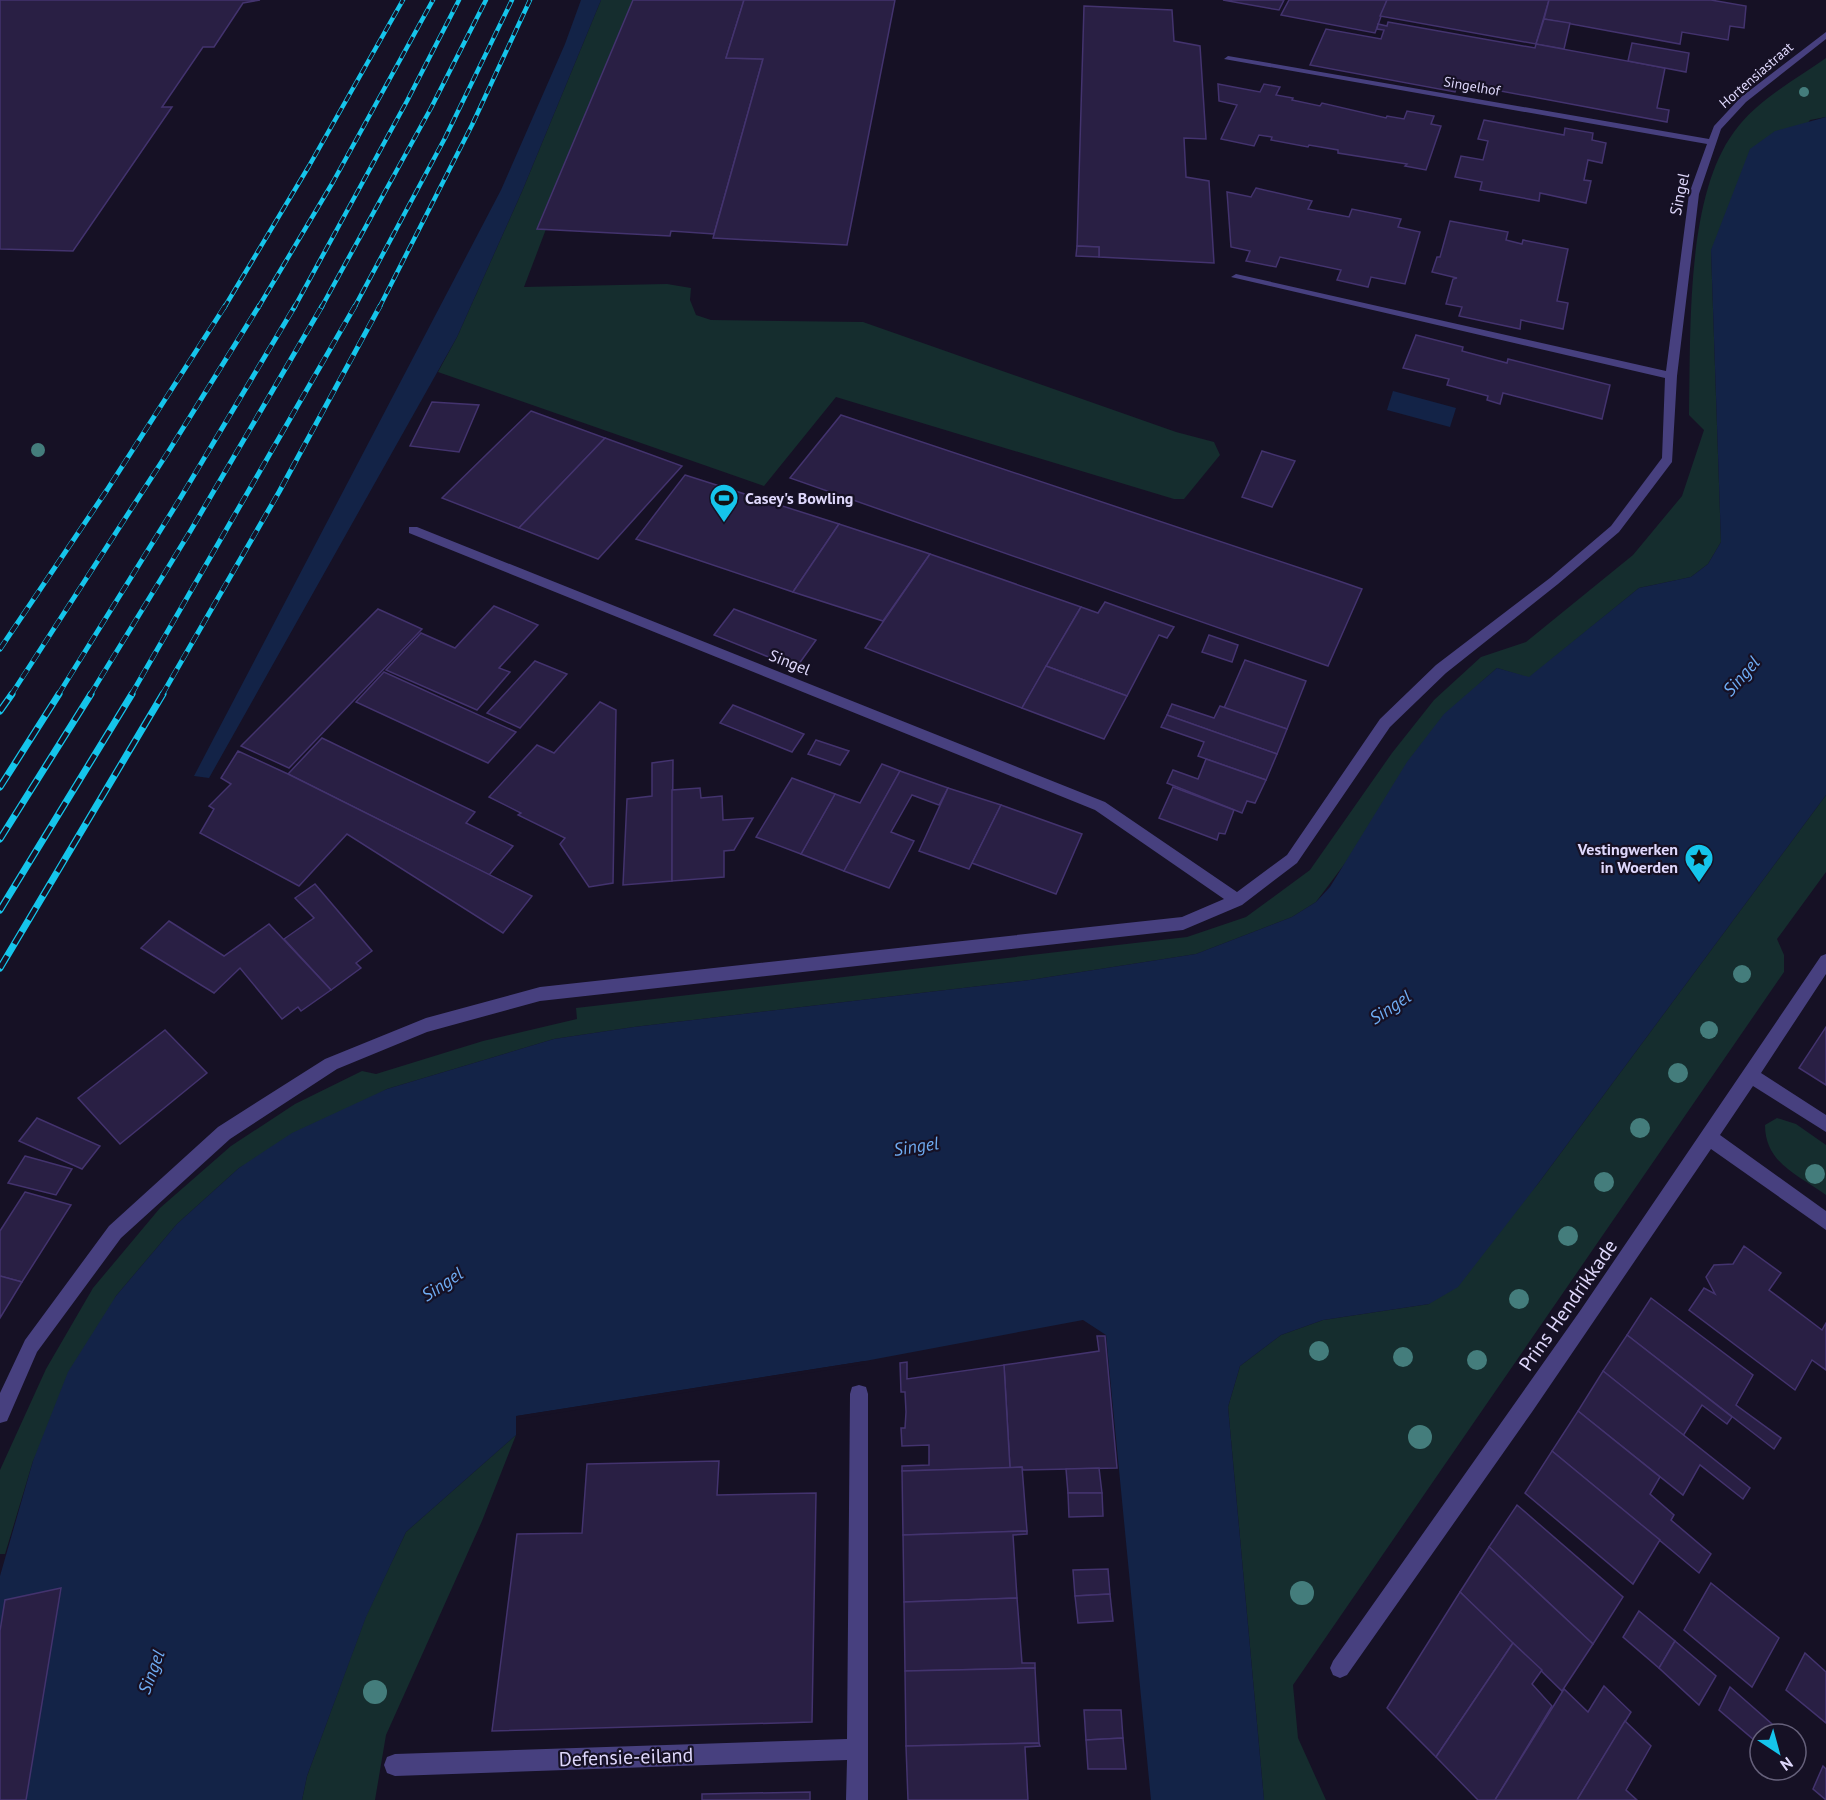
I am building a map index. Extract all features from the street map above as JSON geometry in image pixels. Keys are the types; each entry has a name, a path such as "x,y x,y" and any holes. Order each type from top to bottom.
{"street":[{"name":"Hortensiastraat","path":"1712,142 1717,128 1743,100 1826,34"},
{"name":"Singelhof","path":"1228,59 1712,142"},
{"name":"Singel","path":"0,1414 31,1346 115,1232 224,1133 341,1060 426,1025 540,994 1183,923 1237,900 1292,859 1385,723 1441,669 1554,581 1615,529 1668,459 1671,376 1694,194 1712,142"},
{"path":"1236,278 1671,376"},
{"name":"Singel","path":"413,530 1100,806 1237,900"},
{"name":"Prins Hendrikkade","path":"1340,1668 1484,1467 1710,1138 1826,962"},
{"path":"1751,1076 1826,1124"},
{"path":"1710,1138 1826,1221"},
{"path":"857,1800 859,1394"},
{"name":"Defensie-eiland","path":"395,1765 856,1749"}],"green space":[{"path":"601,0 633,0 524,287 667,284 691,288 690,300 696,315 711,320 863,322 1176,432 1214,442 1220,455 1184,499 1174,499 836,397 764,486 438,372 457,337 523,189"},
{"path":"1826,58 1826,117 1810,120 1711,250 1721,542 1708,564 1691,577 1639,588 1529,678 1497,668 1480,683 1316,902 1292,917 1196,954 1030,980 634,1027 554,1039 387,1089 239,1168 177,1224 116,1296 33,1461 5,1554 0,1554 0,1470 46,1369 93,1288 160,1208 231,1146 295,1104 362,1071 376,1074 483,1041 577,1019 576,1008 1187,937 1246,917 1310,870 1392,753 1434,700 1481,657 1526,642 1633,555 1682,496 1704,430 1689,415 1694,268 1707,193 1718,160 1743,121 1777,91"},
{"path":"1826,795 1826,872 1777,939 1784,955 1784,972 1293,1685 1298,1738 1326,1800 1264,1800 1228,1407 1240,1366 1281,1335 1323,1320 1429,1304 1537,1185"},
{"path":"1777,1118 1796,1124 1826,1145 1826,1195 1794,1174 1777,1159 1766,1138 1765,1125"},
{"path":"516,1435 482,1521 386,1735 375,1800 302,1800 307,1776 366,1616 406,1532"}],"water":[{"path":"581,0 601,0 523,189 457,337 209,778 194,776 501,190 565,44"},
{"path":"1826,117 1826,795 1537,1185 1458,1287 1429,1304 1323,1320 1281,1335 1240,1366 1228,1407 1264,1800 1151,1800 1106,1335 1083,1320 865,1361 517,1416 516,1435 406,1532 366,1617 307,1776 302,1800 0,1800 0,1576 33,1461 68,1372 116,1296 177,1224 239,1168 292,1133 387,1089 554,1039 634,1027 1030,980 1196,954 1292,917 1316,902 1330,887 1407,762 1444,714 1497,668 1529,677 1639,588 1691,577 1708,564 1721,542 1711,250 1750,149 1775,131"},
{"path":"1393,391 1456,408 1450,427 1387,410"}],"pier":[{"path":"865,1361 865,1364 519,1419 519,1434 516,1435 516,1416"}],"building":[{"path":"0,0 260,0 243,3 214,47 203,47 162,107 172,107 73,251 0,249"},
{"path":"633,0 744,0 726,58 763,59 714,234 671,231 670,236 537,229"},
{"path":"744,0 895,0 847,245 713,238 763,59 726,58"},
{"path":"1223,0 1284,0 1279,10"},
{"path":"1289,0 1387,0 1375,33 1281,15"},
{"path":"1387,0 1549,0 1536,44 1380,16"},
{"path":"1549,0 1711,0 1746,6 1744,28 1730,26 1728,40 1682,32 1680,44 1544,19"},
{"path":"1084,6 1172,10 1174,41 1200,46 1206,139 1184,138 1186,177 1209,181 1214,263 1099,257 1099,247 1077,246"},
{"path":"1544,19 1570,23 1564,49 1536,44"},
{"path":"1388,22 1535,48 1536,44 1665,68 1657,108 1669,110 1667,122 1458,83 1455,92 1310,65 1326,29 1381,39 1384,30 1377,29 1378,24 1387,26"},
{"path":"1632,43 1689,53 1686,72 1628,61"},
{"path":"1218,84 1260,92 1264,84 1280,87 1276,95 1293,98 1292,100 1320,106 1322,103 1386,118 1387,116 1404,119 1407,111 1434,116 1431,124 1441,126 1426,170 1405,166 1407,164 1338,153 1338,150 1271,140 1272,137 1259,135 1254,146 1221,139 1237,105 1219,101"},
{"path":"1484,120 1564,135 1565,128 1593,133 1592,140 1606,143 1602,163 1588,160 1584,180 1591,181 1586,203 1540,193 1539,201 1480,190 1482,182 1455,177 1461,156 1483,160 1488,141 1478,139"},
{"path":"1256,188 1312,201 1308,209 1349,217 1352,209 1401,219 1398,227 1420,232 1405,284 1371,277 1368,287 1337,280 1341,270 1280,257 1276,267 1246,261 1250,251 1231,247 1227,192 1251,197"},
{"path":"1450,221 1508,232 1506,240 1522,244 1523,240 1568,249 1557,301 1568,303 1563,329 1521,320 1520,329 1459,316 1462,307 1446,304 1453,279 1457,278 1432,272 1437,257 1440,257"},
{"path":"1077,246 1099,247 1099,257 1076,256"},
{"path":"1416,335 1463,347 1462,351 1507,363 1508,359 1610,385 1602,419 1503,393 1500,404 1487,400 1488,396 1447,385 1449,379 1403,368"},
{"path":"432,402 479,405 459,452 410,446"},
{"path":"531,411 605,438 519,528 442,498"},
{"path":"841,415 1362,589 1328,666 790,478"},
{"path":"605,438 682,466 598,559 519,528"},
{"path":"1262,451 1295,461 1272,507 1242,497"},
{"path":"685,475 839,524 793,592 636,539"},
{"path":"839,524 930,554 883,621 793,592"},
{"path":"930,554 1081,607 1022,708 865,648"},
{"path":"1105,602 1174,627 1167,638 1159,635 1127,696 1046,666 1081,607 1098,613"},
{"path":"494,606 538,625 499,668 510,672 477,710 386,670 421,633 455,648"},
{"path":"378,609 422,629 289,768 241,746"},
{"path":"734,609 816,640 796,668 714,635"},
{"path":"1209,635 1238,645 1232,662 1202,652"},
{"path":"1245,660 1306,681 1287,729 1224,708"},
{"path":"535,661 567,674 520,728 487,713"},
{"path":"1046,666 1127,696 1104,739 1022,708"},
{"path":"384,672 516,732 488,763 356,702"},
{"path":"600,702 616,710 613,883 589,887 560,844 565,838 518,815 521,813 489,797 537,745 554,753"},
{"path":"1172,704 1214,718 1220,706 1287,729 1277,754 1167,715"},
{"path":"733,705 804,734 792,752 720,723"},
{"path":"1167,715 1277,754 1266,780 1198,756 1204,742 1161,727"},
{"path":"322,738 475,812 466,823 513,846 489,875 288,774"},
{"path":"816,740 849,751 840,765 808,754"},
{"path":"238,751 532,896 503,933 347,834 299,886 200,833 214,809 209,806 231,784 221,778"},
{"path":"1206,759 1266,780 1255,803 1247,801 1242,813 1167,783 1173,770 1198,779"},
{"path":"673,760 672,881 623,885 627,799 652,796 652,763"},
{"path":"882,764 900,771 844,871 801,854 835,794 860,803"},
{"path":"900,771 948,788 939,805 912,795 891,832 914,841 889,888 844,871"},
{"path":"792,778 835,794 801,854 756,837"},
{"path":"1173,787 1234,810 1225,834 1219,833 1217,840 1159,818"},
{"path":"700,788 701,798 722,796 723,820 753,818 734,850 724,851 724,877 672,881 672,790"},
{"path":"948,788 1001,805 969,869 919,851"},
{"path":"1001,805 1082,834 1056,894 972,863"},
{"path":"315,884 372,951 356,963 361,968 331,990 284,939 314,918 295,898"},
{"path":"169,921 224,956 269,924 331,990 301,1011 298,1007 282,1019 240,968 214,993 141,948"},
{"path":"1826,1027 1826,1085 1799,1068"},
{"path":"165,1030 207,1073 120,1144 78,1098"},
{"path":"37,1118 100,1146 82,1169 19,1141"},
{"path":"25,1156 72,1169 56,1195 8,1183"},
{"path":"25,1192 71,1205 22,1282 0,1276 0,1231"},
{"path":"1744,1246 1781,1273 1769,1290 1822,1330 1826,1323 1826,1370 1812,1360 1795,1390 1689,1310 1704,1288 1715,1294 1706,1277 1714,1265 1733,1264"},
{"path":"0,1276 22,1282 0,1318"},
{"path":"1651,1298 1753,1375 1736,1405 1781,1438 1774,1449 1627,1335"},
{"path":"1627,1335 1732,1417 1727,1424 1702,1405 1683,1436 1603,1371"},
{"path":"1097,1336 1105,1336 1117,1468 1023,1470 1022,1467 1010,1468 1004,1365 1099,1351"},
{"path":"907,1362 907,1379 1004,1365 1010,1468 902,1471 902,1466 929,1465 929,1445 902,1446 901,1428 905,1428 906,1412 905,1392 901,1392 900,1363"},
{"path":"1603,1371 1750,1488 1743,1499 1700,1465 1683,1495 1578,1411"},
{"path":"1578,1411 1660,1477 1650,1494 1674,1515 1671,1520 1711,1554 1699,1573 1552,1451"},
{"path":"1552,1451 1660,1540 1633,1584 1525,1493"},
{"path":"719,1461 717,1495 816,1493 812,1722 492,1731 517,1534 582,1533 587,1464"},
{"path":"1022,1467 1027,1531 903,1535 902,1471"},
{"path":"1099,1468 1102,1493 1068,1493 1066,1469"},
{"path":"1068,1493 1102,1493 1103,1516 1069,1517"},
{"path":"1517,1505 1623,1597 1593,1644 1489,1547"},
{"path":"1027,1531 1027,1534 1013,1535 1017,1598 904,1602 903,1535"},
{"path":"1489,1547 1593,1644 1562,1691 1460,1592"},
{"path":"1108,1569 1110,1594 1075,1596 1073,1570"},
{"path":"1711,1583 1779,1638 1752,1687 1684,1630"},
{"path":"61,1588 26,1800 0,1800 0,1631 5,1600"},
{"path":"1460,1592 1513,1643 1436,1757 1387,1708"},
{"path":"1110,1594 1113,1621 1078,1623 1075,1596"},
{"path":"1017,1598 1022,1663 1035,1663 1035,1668 905,1671 904,1602"},
{"path":"1639,1611 1675,1641 1659,1668 1623,1637"},
{"path":"1675,1641 1716,1676 1699,1705 1659,1668"},
{"path":"1513,1643 1542,1670 1532,1684 1552,1706 1495,1800 1478,1800 1436,1757"},
{"path":"1805,1653 1826,1672 1826,1723 1786,1690"},
{"path":"1035,1668 1039,1743 906,1746 905,1671"},
{"path":"1604,1686 1631,1712 1577,1800 1495,1800 1564,1689 1588,1712"},
{"path":"1730,1687 1770,1722 1748,1722 1748,1735 1719,1710"},
{"path":"1084,1710 1121,1710 1123,1738 1086,1740"},
{"path":"1625,1721 1651,1746 1626,1790 1637,1800 1577,1800"},
{"path":"1123,1738 1126,1769 1088,1769 1086,1740"},
{"path":"1039,1743 1040,1746 1025,1747 1028,1800 908,1800 906,1746"},
{"path":"1823,1766 1826,1769 1826,1800 1813,1789"},
{"path":"810,1792 810,1800 702,1800 702,1794"}],"railway":[{"path":"224,308 309,166 403,0"},
{"path":"258,308 333,182 433,0"},
{"path":"294,308 407,101 459,0"},
{"path":"321,308 431,108 486,0"},
{"path":"354,308 445,138 512,0"},
{"path":"379,308 472,125 530,0"},
{"path":"0,649 107,490 225,306"},
{"path":"11,695 170,449 259,306"},
{"path":"58,695 181,497 295,306"},
{"path":"90,695 191,530 322,306"},
{"path":"131,695 355,306"},
{"path":"162,695 279,492 380,306"},
{"path":"0,711 12,694"},
{"path":"0,787 59,694"},
{"path":"0,839 91,694"},
{"path":"0,910 132,694"},
{"path":"0,968 163,694"}],"place":[{"name":"Casey's Bowling","path":"724,524"},
{"name":"Vestingwerken in Woerden","path":"1699,884"}]}
